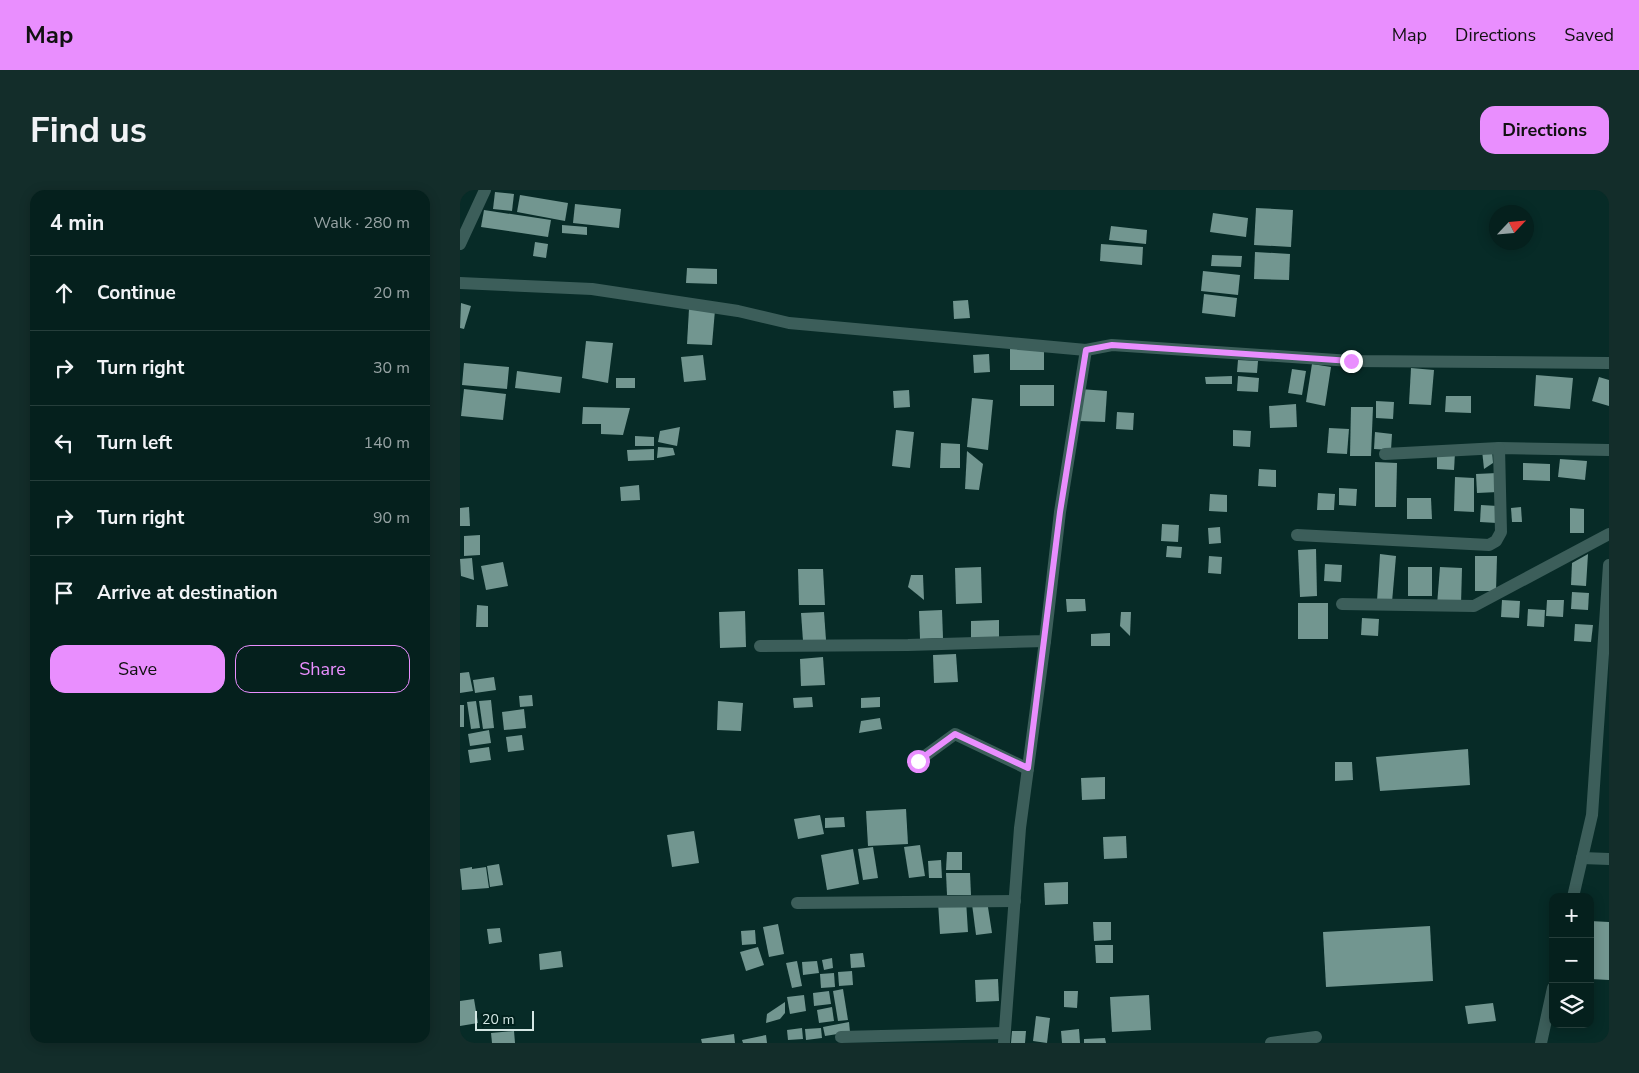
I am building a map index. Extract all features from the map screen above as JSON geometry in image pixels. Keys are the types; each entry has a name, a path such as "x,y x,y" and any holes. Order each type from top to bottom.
{"street":[{"path":"460,244 485,190"},
{"path":"460,283 592,289 738,311 790,323 1086,350 1112,345 1351,361 1609,363"},
{"path":"841,1037 1004,1038 1020,828 1060,512 1086,350"},
{"path":"1385,454 1499,448 1609,450"},
{"path":"1297,535 1489,545 1496,541 1501,532 1499,448"},
{"path":"1342,604 1474,606 1609,534"},
{"path":"1574,893 1592,815 1609,565"},
{"path":"760,646 908,645 1045,641"},
{"path":"918,761 955,734 1028,768"},
{"path":"1582,858 1609,859"},
{"path":"797,903 1015,901"},
{"path":"1540,1043 1549,1005"},
{"path":"1271,1043 1316,1037"}],"building":[{"path":"495,192 514,194 512,211 493,209"},
{"path":"520,195 568,203 565,221 517,212"},
{"path":"575,204 621,209 619,228 573,223"},
{"path":"1256,208 1293,210 1291,247 1254,245"},
{"path":"484,210 551,220 548,237 481,227"},
{"path":"1213,213 1248,218 1246,237 1210,232"},
{"path":"562,225 587,227 587,235 562,233"},
{"path":"1111,226 1147,230 1146,244 1109,240"},
{"path":"535,242 548,244 546,258 533,256"},
{"path":"1101,244 1143,247 1142,265 1100,261"},
{"path":"1255,252 1290,254 1289,280 1254,279"},
{"path":"1212,255 1242,256 1241,267 1211,266"},
{"path":"687,268 717,269 717,284 686,283"},
{"path":"1203,271 1240,275 1238,295 1201,291"},
{"path":"1204,294 1237,298 1235,317 1202,313"},
{"path":"968,300 970,318 954,319 953,301"},
{"path":"461,303 471,306 464,329 460,328"},
{"path":"689,309 715,310 712,345 687,344"},
{"path":"586,341 613,343 608,383 582,378"},
{"path":"1010,349 1044,349 1044,370 1010,370"},
{"path":"989,354 990,372 974,373 973,355"},
{"path":"703,355 706,380 684,382 681,357"},
{"path":"1238,360 1258,361 1257,373 1237,372"},
{"path":"464,363 509,367 507,389 462,385"},
{"path":"1312,364 1331,367 1325,406 1306,402"},
{"path":"1411,368 1434,370 1431,405 1409,404"},
{"path":"1292,369 1306,371 1302,395 1288,393"},
{"path":"517,371 562,377 560,393 515,388"},
{"path":"1536,375 1573,378 1570,409 1534,406"},
{"path":"1232,376 1232,384 1206,384 1205,377"},
{"path":"1238,376 1259,378 1258,392 1237,391"},
{"path":"1599,377 1609,380 1609,406 1592,401"},
{"path":"616,378 635,378 635,388 616,388"},
{"path":"1020,385 1054,385 1054,406 1020,406"},
{"path":"464,389 506,394 503,420 461,416"},
{"path":"1080,389 1107,391 1105,422 1079,421"},
{"path":"909,390 910,407 894,408 893,391"},
{"path":"1446,396 1471,396 1471,413 1445,412"},
{"path":"972,398 993,400 988,450 967,447"},
{"path":"1376,401 1394,402 1393,419 1376,418"},
{"path":"1296,404 1297,427 1270,428 1269,406"},
{"path":"583,407 630,408 623,435 601,434 601,424 582,424"},
{"path":"1351,407 1373,407 1371,456 1350,456"},
{"path":"1117,412 1134,413 1133,430 1116,429"},
{"path":"680,427 677,446 658,442 660,431"},
{"path":"1329,428 1349,429 1347,454 1327,453"},
{"path":"896,430 914,432 910,468 892,466"},
{"path":"1233,430 1251,431 1250,447 1233,446"},
{"path":"1375,432 1392,434 1391,450 1374,449"},
{"path":"635,436 654,437 654,446 635,446"},
{"path":"941,443 960,444 960,468 940,468"},
{"path":"658,447 673,448 675,455 657,458"},
{"path":"654,449 654,460 628,461 627,450"},
{"path":"1482,450 1492,450 1493,463 1484,469"},
{"path":"967,451 983,464 979,490 965,489"},
{"path":"1437,452 1455,453 1454,470 1437,469"},
{"path":"1560,459 1587,461 1585,480 1558,477"},
{"path":"1375,462 1397,463 1396,507 1375,507"},
{"path":"1523,463 1550,464 1550,481 1523,480"},
{"path":"1259,469 1276,470 1276,487 1258,486"},
{"path":"1497,473 1498,492 1477,493 1476,474"},
{"path":"1455,477 1474,478 1474,512 1454,511"},
{"path":"639,485 640,500 621,501 620,487"},
{"path":"1339,488 1357,489 1356,506 1339,505"},
{"path":"1318,493 1335,494 1334,510 1317,510"},
{"path":"1210,494 1227,495 1227,512 1209,511"},
{"path":"1407,498 1431,498 1432,519 1407,519"},
{"path":"1481,505 1498,506 1497,523 1480,522"},
{"path":"469,507 470,526 460,526 460,508"},
{"path":"1521,507 1522,522 1512,522 1511,508"},
{"path":"1570,508 1584,509 1584,533 1570,533"},
{"path":"1162,524 1179,525 1178,542 1161,541"},
{"path":"1220,527 1221,543 1209,544 1208,528"},
{"path":"480,535 480,555 464,556 464,536"},
{"path":"1167,546 1182,547 1181,558 1166,557"},
{"path":"1316,549 1317,596 1300,597 1298,550"},
{"path":"1380,554 1396,556 1392,602 1377,601"},
{"path":"1588,554 1586,586 1571,585 1572,563"},
{"path":"1209,556 1222,557 1221,574 1208,573"},
{"path":"1475,556 1497,556 1496,591 1475,591"},
{"path":"472,558 474,580 461,576 460,559"},
{"path":"503,562 508,586 486,590 481,566"},
{"path":"1325,564 1342,565 1341,582 1324,581"},
{"path":"981,567 982,603 956,604 955,568"},
{"path":"1408,567 1432,567 1432,596 1408,596"},
{"path":"1440,567 1462,568 1461,605 1437,605"},
{"path":"798,569 823,569 825,605 799,605"},
{"path":"911,575 923,575 924,600 908,587"},
{"path":"1572,592 1589,593 1588,610 1571,609"},
{"path":"1066,599 1085,599 1086,611 1067,612"},
{"path":"1502,600 1520,601 1519,618 1501,617"},
{"path":"1547,600 1564,600 1563,617 1546,616"},
{"path":"1298,603 1328,603 1328,639 1298,639"},
{"path":"477,605 488,606 488,627 476,627"},
{"path":"1528,609 1545,610 1544,627 1527,626"},
{"path":"942,610 943,638 920,639 919,611"},
{"path":"745,611 746,647 720,648 719,612"},
{"path":"824,612 826,640 803,641 801,613"},
{"path":"1121,612 1131,612 1130,636 1120,626"},
{"path":"1362,618 1379,619 1378,636 1361,635"},
{"path":"999,620 999,639 971,639 971,621"},
{"path":"1575,624 1593,625 1591,642 1574,641"},
{"path":"1110,633 1110,646 1091,646 1091,634"},
{"path":"956,654 958,682 934,683 933,655"},
{"path":"823,657 825,685 801,686 800,659"},
{"path":"469,672 473,691 460,693 460,673"},
{"path":"494,677 496,690 475,693 473,680"},
{"path":"532,695 533,706 520,707 519,696"},
{"path":"812,697 813,707 794,708 793,698"},
{"path":"880,697 880,707 861,708 861,698"},
{"path":"491,700 494,728 483,729 479,701"},
{"path":"476,701 480,728 471,729 467,702"},
{"path":"718,701 743,703 741,731 717,730"},
{"path":"460,705 464,705 464,727 460,727"},
{"path":"524,709 526,728 504,730 502,712"},
{"path":"880,718 882,729 859,733 861,721"},
{"path":"489,730 491,743 470,746 468,734"},
{"path":"522,735 524,750 508,752 506,737"},
{"path":"489,747 491,760 470,763 468,750"},
{"path":"1468,749 1470,785 1380,791 1376,757"},
{"path":"1335,762 1352,762 1353,780 1335,781"},
{"path":"1105,777 1105,799 1082,800 1081,778"},
{"path":"906,809 908,844 868,846 866,811"},
{"path":"820,815 824,834 798,839 794,819"},
{"path":"844,817 845,827 825,828 825,818"},
{"path":"694,831 699,863 672,867 667,835"},
{"path":"1126,836 1127,858 1104,859 1103,837"},
{"path":"920,845 925,876 909,878 904,847"},
{"path":"873,847 878,878 863,880 858,849"},
{"path":"853,849 859,884 827,890 821,855"},
{"path":"947,852 962,852 962,870 946,870"},
{"path":"941,860 942,878 929,878 928,861"},
{"path":"499,864 503,885 490,887 487,866"},
{"path":"472,867 472,869 486,867 489,888 462,890 460,869"},
{"path":"946,873 970,873 971,895 947,895"},
{"path":"1068,882 1068,904 1045,905 1044,883"},
{"path":"966,900 968,932 940,934 938,902"},
{"path":"987,901 992,933 976,935 972,904"},
{"path":"1594,921 1609,922 1609,980 1594,979"},
{"path":"1093,922 1111,922 1111,940 1094,941"},
{"path":"778,924 784,954 769,957 763,927"},
{"path":"1430,926 1433,981 1326,987 1323,932"},
{"path":"500,928 502,942 489,944 487,929"},
{"path":"755,930 756,944 742,945 741,931"},
{"path":"1095,945 1113,945 1113,963 1096,963"},
{"path":"758,947 764,965 746,971 740,952"},
{"path":"561,951 563,967 540,970 539,954"},
{"path":"863,953 865,967 851,968 850,954"},
{"path":"832,958 833,968 824,970 822,960"},
{"path":"797,961 802,986 792,988 786,963"},
{"path":"817,961 819,973 803,975 802,962"},
{"path":"852,971 853,985 839,986 838,972"},
{"path":"834,973 835,987 821,988 820,974"},
{"path":"998,979 999,1001 976,1002 975,980"},
{"path":"843,989 848,1020 838,1021 833,991"},
{"path":"829,991 831,1004 814,1006 813,993"},
{"path":"1064,991 1078,991 1077,1008 1064,1007"},
{"path":"804,995 806,1011 790,1014 787,997"},
{"path":"1149,995 1151,1030 1112,1032 1110,997"},
{"path":"474,999 478,1023 460,1026 460,1001"},
{"path":"785,1002 785,1013 780,1019 766,1023 767,1014"},
{"path":"1493,1003 1496,1021 1468,1024 1465,1006"},
{"path":"832,1007 834,1021 819,1023 817,1010"},
{"path":"1036,1016 1050,1018 1047,1043 1033,1041"},
{"path":"849,1022 850,1032 825,1036 823,1027"},
{"path":"802,1028 803,1039 788,1040 787,1030"},
{"path":"821,1028 822,1038 806,1040 805,1029"},
{"path":"1079,1029 1080,1043 1062,1043 1061,1031"},
{"path":"514,1031 515,1043 492,1043 491,1033"},
{"path":"1012,1031 1026,1031 1025,1043 1011,1043"},
{"path":"734,1034 735,1043 702,1043 701,1039"},
{"path":"766,1035 767,1043 743,1043 742,1040"},
{"path":"1105,1038 1106,1043 1084,1043 1084,1039"}],"route":[{"path":"918,761 955,734 1028,768 1060,512 1086,350 1112,345 1351,361"}]}
